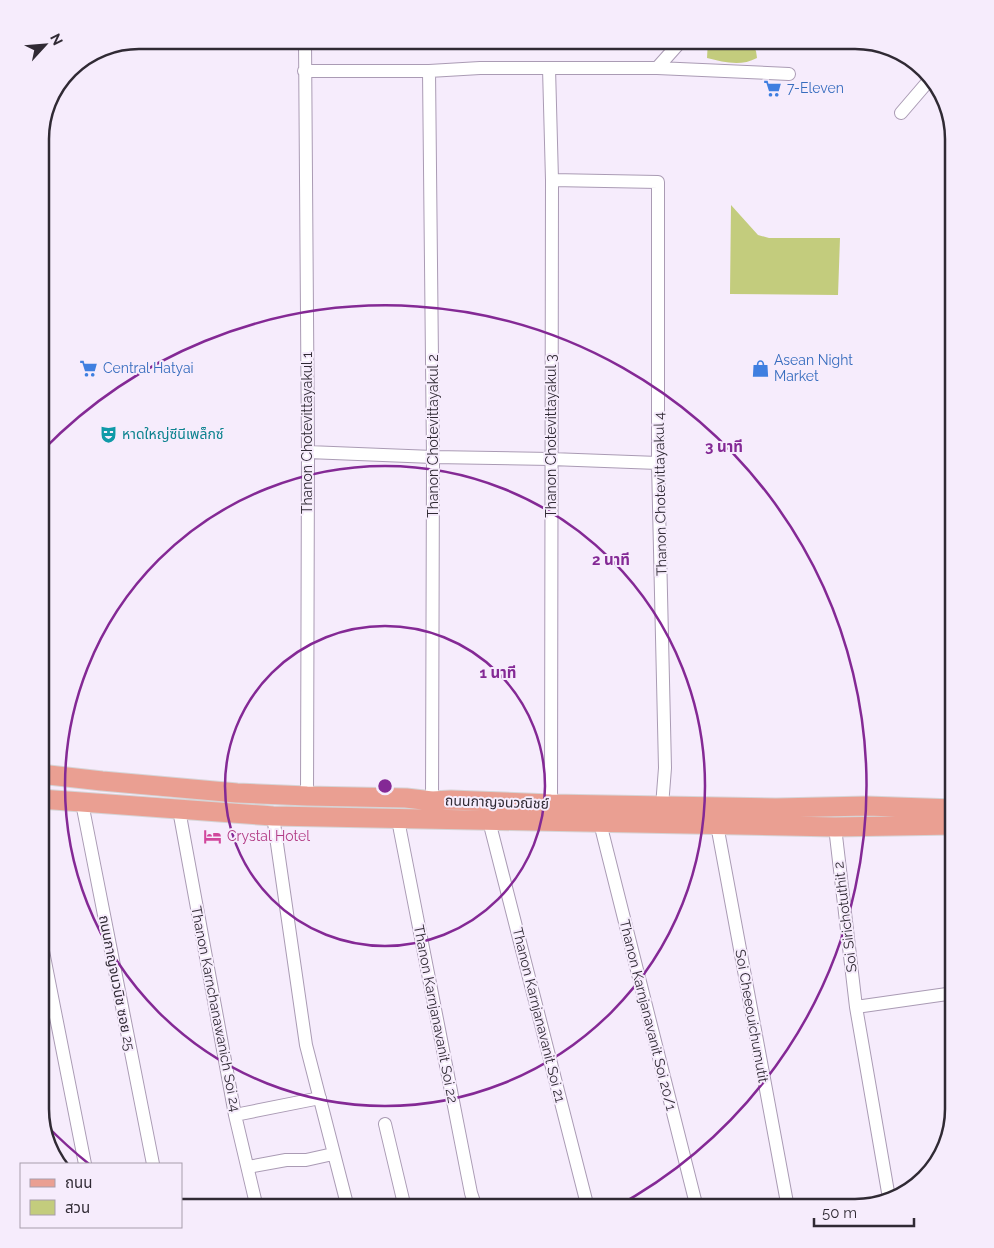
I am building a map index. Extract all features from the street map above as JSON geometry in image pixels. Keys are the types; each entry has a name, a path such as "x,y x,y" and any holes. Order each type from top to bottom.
{"main road":[{"name":"ถนนกาญจนวณิชย์","path":"49,775 102,782 218,791 307,796 406,798 432,810 489,821 552,813 662,806 776,808 867,806 945,809"},
{"name":"ถนนกาญจนวณิชย์","path":"49,801 273,816 398,820 432,810 451,800 552,813 600,823 835,827 945,825"}],"street":[{"name":"Thanon Chotevittayakul 1","path":"305,49 308,452 307,796"},
{"path":"657,68 673,49"},
{"path":"304,71 429,71 480,68 657,68 789,74"},
{"name":"Thanon Chotevittayakul 3","path":"549,68 552,180 550,459 552,813"},
{"name":"Thanon Chotevittayakul 2","path":"429,71 434,457 432,810"},
{"path":"901,113 926,83"},
{"name":"Thanon Chotevittayakul 4","path":"552,180 658,182 658,463 665,768 662,806"},
{"path":"308,452 658,463"},
{"name":"ถนนกาญจนวนิช ซอย 25","path":"82,803 153,1163"},
{"name":"Thanon Karnchanawanich Soi 24","path":"179,810 235,1115 256,1199"},
{"path":"273,816 306,1046 346,1199"},
{"name":"Thanon Karnjanavanit Soi 22","path":"398,820 473,1199"},
{"name":"Thanon Karnjanavanit Soi 21","path":"489,821 586,1199"},
{"name":"Thanon Karnjanavanit Soi 20/1","path":"600,823 695,1199"},
{"name":"Soi Cheeouichumutit","path":"717,824 786,1199"},
{"name":"Soi Sirichotuthit 2","path":"835,827 856,1007 888,1193"},
{"path":"49,982 85,1163"},
{"path":"856,1007 945,994"},
{"path":"235,1115 320,1098"},
{"path":"385,1124 403,1199"},
{"path":"248,1167 286,1160 306,1160 333,1154"}],"green space":[{"path":"708,49 755,49 757,58 738,63 707,58"},
{"path":"731,205 758,235 769,238 840,238 838,295 730,294"}],"place":[{"name":"7-Eleven","path":"773,88"},
{"name":"Central Hatyai","path":"89,368"},
{"name":"Asean Night Market","path":"760,368"},
{"name":"หาดใหญ่ซีนีเพล็กซ์","path":"108,434"},
{"name":"Crystal Hotel","path":"213,836"}]}
